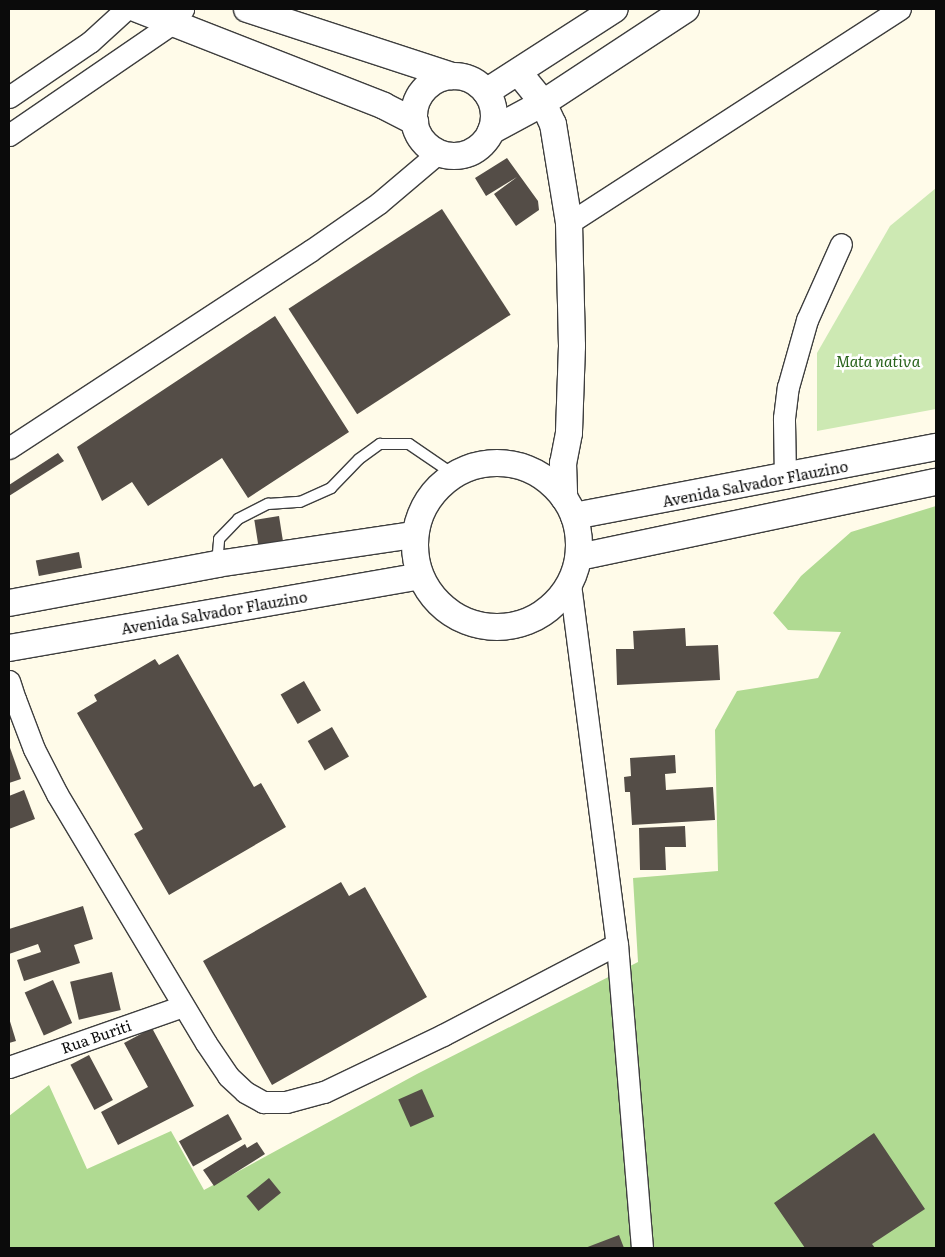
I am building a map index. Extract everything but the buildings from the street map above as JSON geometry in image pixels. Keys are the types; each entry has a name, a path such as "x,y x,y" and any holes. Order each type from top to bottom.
{"street":[{"path":"9,97 90,42 126,9"},
{"path":"137,9 178,16 384,106 415,122"},
{"path":"247,9 452,76 466,78 486,92 494,113 491,131 479,148 469,153 448,156 438,153 423,140 415,122 419,97 433,83 452,76"},
{"path":"486,92 615,9"},
{"path":"491,131 543,103 686,9"},
{"path":"569,223 900,9"},
{"path":"9,135 178,16"},
{"path":"518,73 543,103 553,124 569,223 572,346 569,433 563,463 578,557 570,584 556,603 538,618 516,626 492,628 470,624 449,613 432,596 420,576 414,535 421,511 435,490 453,474 476,464 501,462 526,468 547,480 569,507"},
{"path":"9,448 310,251 379,203 438,153"},
{"path":"785,478 784,418 788,387 807,320 841,244"},
{"name":"Avenida Salvador Flauzino","path":"569,507 785,478 936,447"},
{"path":"578,557 936,482"},
{"path":"9,604 217,564 414,535"},
{"name":"Avenida Salvador Flauzino","path":"9,648 420,576"},
{"path":"570,584 617,944 642,1248"},
{"path":"11,693 34,749 57,794 183,1006 228,1076 245,1092 263,1102 286,1102 324,1092 376,1068 617,944"},
{"name":"Rua Buriti","path":"9,1067 183,1006"}],"lane":[{"path":"217,564 219,538 238,519 268,504 300,502 331,488 359,459 380,444 409,444 453,474"}],"green space":[{"name":"Mata nativa","path":"936,188 936,409 817,431 817,353 890,226"},
{"path":"936,506 936,1248 9,1248 9,1116 49,1085 87,1169 171,1131 204,1190 417,1074 638,962 633,878 718,871 715,730 737,691 818,678 841,632 788,630 773,613 801,576 851,532"}]}
